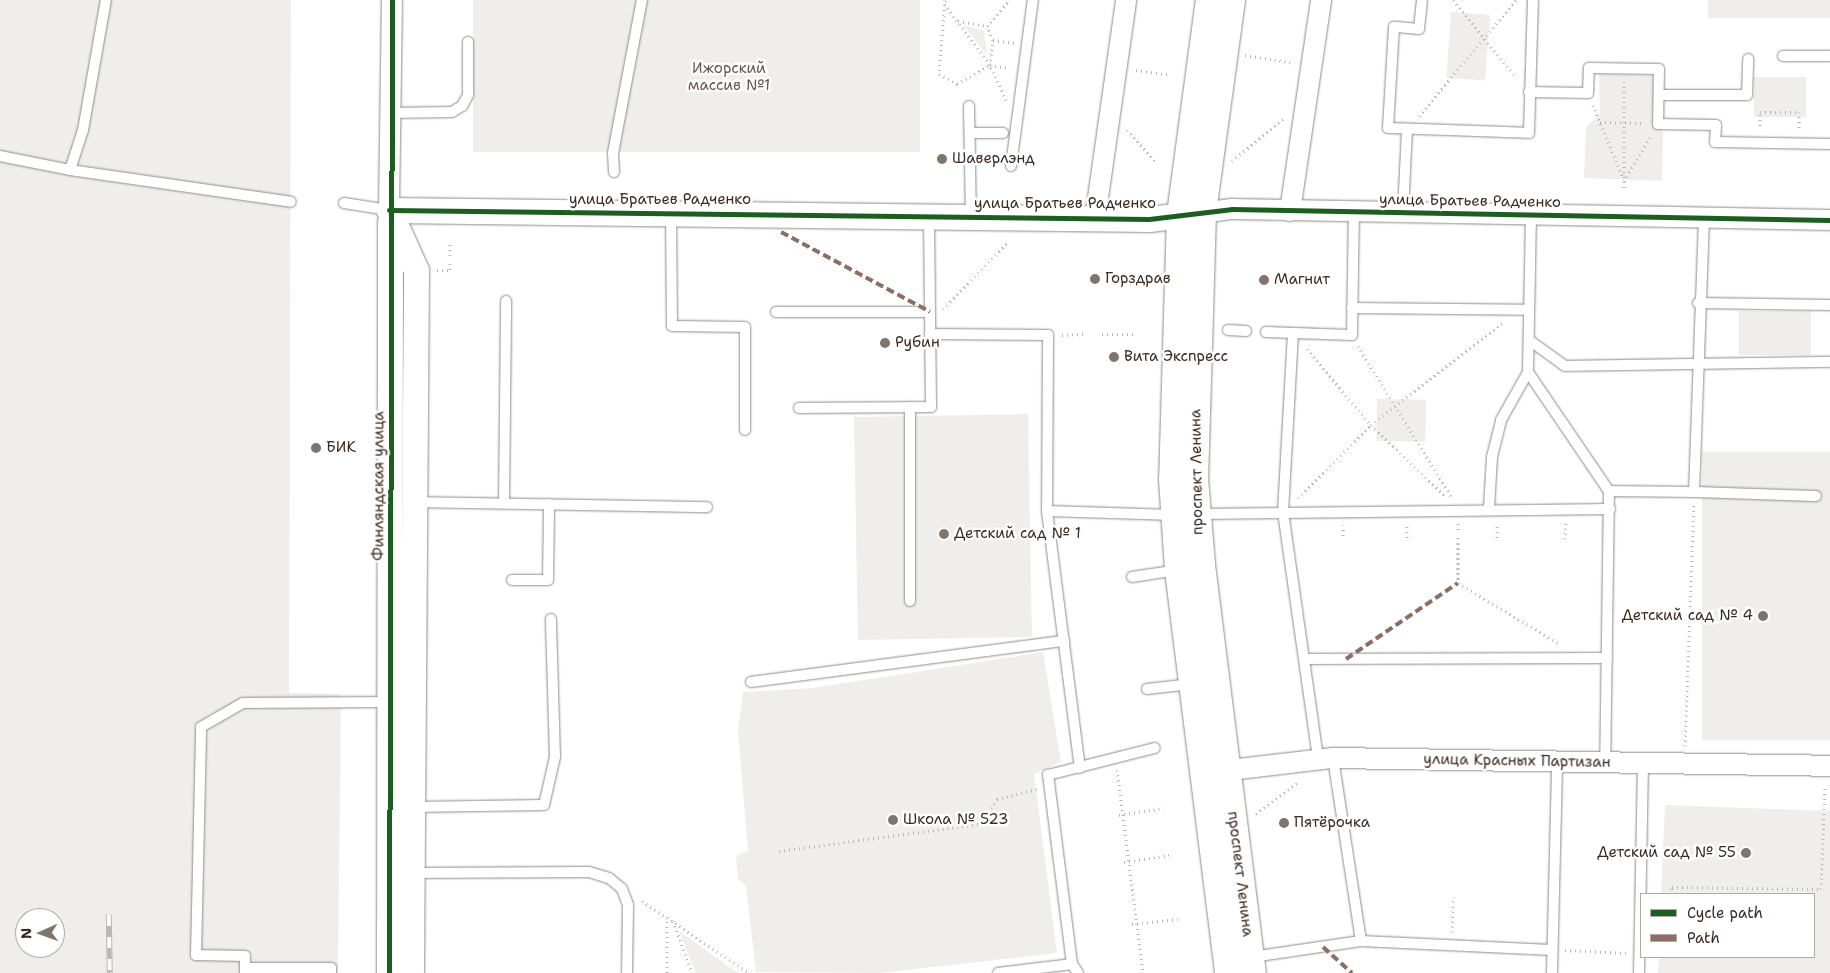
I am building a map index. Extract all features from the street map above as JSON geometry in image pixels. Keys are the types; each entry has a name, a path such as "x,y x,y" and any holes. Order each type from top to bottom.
{"main road":[{"name":"проспект Ленина","path":"1210,0 1191,214 1185,515 1179,570 1193,684 1216,772 1251,965"},
{"name":"проспект Ленина","path":"1191,214 1230,0"},
{"name":"проспект Ленина","path":"1185,515 1216,772 1229,973"}],"street":[{"name":"Финляндская улица","path":"392,0 389,113 390,210 403,502 401,873 411,973"},
{"path":"1095,219 1126,0"},
{"path":"1290,211 1321,0"},
{"name":"улица Братьев Радченко","path":"390,210 671,212 1095,219 1290,211 1830,220"},
{"name":"Финляндская улица","path":"390,973 401,873 412,807 402,702"},
{"name":"улица Красных Партизан","path":"1216,772 1326,758 1684,764 1828,774"}],"lane":[{"path":"70,170 84,130 106,0"},
{"path":"614,172 613,153 642,0"},
{"path":"1011,166 1033,0"},
{"path":"1422,0 1419,29 1394,27 1388,128 1529,133 1529,92 1534,0"},
{"path":"389,113 452,112 462,106 468,95 468,42"},
{"path":"1783,56 1830,56"},
{"path":"1659,95 1747,95 1748,59"},
{"path":"1529,92 1588,93 1589,68 1660,69 1658,124 1716,124 1715,142 1830,144"},
{"path":"969,106 971,216"},
{"path":"1403,212 1407,129"},
{"path":"970,133 1003,133"},
{"path":"0,156 70,170 291,202"},
{"path":"344,203 390,210"},
{"path":"671,212 672,326 745,327 745,430"},
{"path":"1266,332 1352,335 1354,212"},
{"path":"1489,508 1492,457 1501,420 1528,372 1531,215"},
{"path":"799,408 931,407 930,334 934,313 929,216"},
{"path":"1694,492 1698,303 1704,219"},
{"path":"504,503 506,301"},
{"path":"1698,303 1830,304"},
{"path":"1352,308 1530,310"},
{"path":"776,312 934,313"},
{"path":"1228,330 1246,331"},
{"path":"1293,333 1283,512 1305,659 1361,941"},
{"path":"930,334 1048,335 1047,511 1080,768"},
{"path":"1529,340 1565,366 1830,362"},
{"path":"1528,372 1609,491 1605,763"},
{"path":"910,407 910,601"},
{"path":"1609,491 1816,496"},
{"path":"403,502 707,507"},
{"path":"512,580 548,580 549,504"},
{"path":"1047,511 1185,515 1458,508 1610,509"},
{"path":"1132,577 1179,570"},
{"path":"412,807 544,806 555,757 551,619"},
{"path":"751,682 1064,641"},
{"path":"1305,659 1607,658"},
{"path":"1147,689 1193,684"},
{"path":"331,973 331,968 245,971 245,956 196,955 201,728 243,704 402,702"},
{"path":"998,973 1075,968 1048,775 1155,748"},
{"path":"1552,973 1557,762"},
{"path":"1641,893 1643,764"},
{"path":"401,873 589,872 609,878 622,889 628,905 628,973"},
{"path":"1251,965 1361,941 1552,950"},
{"path":"1639,973 1640,954"}],"path":[{"path":"987,26 1010,0"},
{"path":"1453,0 1485,42 1529,92"},
{"path":"1407,129 1485,42 1516,0"},
{"path":"944,2 990,65 995,85 1018,117"},
{"path":"944,2 939,74 957,84 990,65 1024,70"},
{"path":"957,21 987,26"},
{"path":"987,26 994,40 990,65"},
{"path":"994,40 1027,45"},
{"path":"1242,55 1312,65"},
{"path":"1624,69 1624,190"},
{"path":"1132,70 1170,75"},
{"path":"1588,93 1624,181"},
{"path":"1225,166 1306,100"},
{"path":"1110,112 1157,163"},
{"path":"1760,143 1760,112 1799,112 1799,144"},
{"path":"1600,122 1658,124 1624,181"},
{"path":"431,270 450,270 450,243"},
{"path":"934,313 1008,243"},
{"path":"1283,512 1371,425 1518,310"},
{"path":"1293,333 1371,425 1458,508"},
{"path":"1048,335 1084,334"},
{"path":"1102,334 1134,334"},
{"path":"1684,764 1694,492"},
{"path":"1256,814 1320,766 1326,758"},
{"path":"1116,759 1120,814 1134,924 1143,973"},
{"path":"1671,893 1672,887 1821,890 1828,774"},
{"path":"779,851 979,824 997,799 1049,784"},
{"path":"1120,814 1163,808"},
{"path":"1127,862 1170,855"},
{"path":"622,889 673,920 749,973"},
{"path":"1452,945 1453,897"},
{"path":"667,917 667,973"},
{"path":"1134,924 1178,919"},
{"path":"673,920 692,973"},
{"path":"1552,950 1640,954"}],"shaded area":[{"path":"0,0 291,0 289,693 341,694 338,973 0,973"},
{"name":"Ижорский массив №1","path":"473,0 920,0 920,152 473,152"},
{"path":"1708,0 1830,0 1830,18 1708,18"},
{"path":"1451,12 1490,15 1485,81 1446,78"},
{"path":"964,25 984,31 987,56"},
{"path":"1599,74 1657,75 1656,119 1663,133 1662,181 1584,178 1586,127 1600,114"},
{"path":"1754,77 1806,77 1806,117 1754,117"},
{"path":"1739,311 1811,311 1811,355 1739,355"},
{"path":"1377,399 1426,400 1425,442 1376,441"},
{"name":"Детский сад № 1","path":"1028,414 1032,637 858,640 854,417"},
{"name":"Детский сад № 4","path":"1702,452 1830,452 1830,740 1702,740"},
{"name":"Школа № 523","path":"1043,652 1061,762 1034,774 1057,953 880,973 756,972 746,886 738,879 736,856 748,851 738,730 743,692 813,688"},
{"name":"Детский сад № 55","path":"1665,805 1830,811 1830,973 1658,973 1659,958 1815,958 1815,893 1661,893"},
{"path":"679,931 738,973 696,973"}],"railway":[{"path":"109,915 110,973"}],"marked path":[{"path":"781,232 930,312"},
{"path":"1346,659 1458,583"},
{"path":"1323,947 1352,973"}],"cycle path":[{"path":"389,973 392,0"},
{"path":"389,210 1149,219 1232,209 1830,220"}],"place":[{"name":"Шаверлэнд","path":"942,159"},
{"name":"Горздрав","path":"1095,279"},
{"name":"Магнит","path":"1264,280"},
{"name":"Рубин","path":"885,343"},
{"name":"Вита Экспресс","path":"1114,357"},
{"name":"БИК","path":"316,448"},
{"name":"Детский сад № 1","path":"944,534"},
{"name":"Детский сад № 4","path":"1763,616"},
{"name":"Школа № 523","path":"893,820"},
{"name":"Пятёрочка","path":"1284,823"},
{"name":"Детский сад № 55","path":"1746,853"}]}
